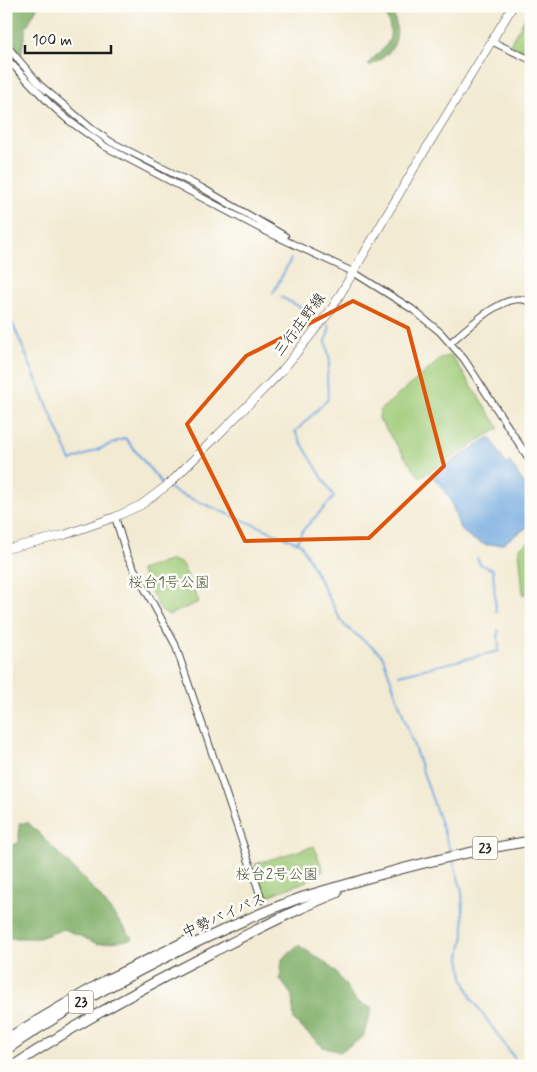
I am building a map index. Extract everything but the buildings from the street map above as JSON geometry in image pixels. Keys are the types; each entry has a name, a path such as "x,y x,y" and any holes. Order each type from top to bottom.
{"highway":[{"name":"中勢バイパス","path":"155,959 191,939 304,897 439,859 531,841"},
{"path":"13,1066 60,1035 145,986 314,902 386,873"},
{"name":"23","path":"6,1039 98,984 155,959"},
{"name":"23","path":"6,1050 155,959"}],"main road":[{"name":"三行庄野線","path":"6,549 64,535 115,518 141,505 169,484 281,372 331,310 416,165 513,6"}],"street":[{"path":"492,41 531,60"},
{"path":"6,45 51,96 111,142 202,188 266,224 303,248"},
{"path":"6,58 68,120 106,146 264,230 353,272 412,309 450,343 478,381 531,462"},
{"path":"450,343 493,307 525,299 531,303"},
{"path":"115,518 127,556 175,644 262,900"}],"highlighted area":[{"path":"353,301 408,328 444,466 369,538 245,541 187,424 246,356"}],"green space":[{"path":"6,6 38,6 26,28 21,55 6,74"},
{"path":"379,6 391,6 397,34 392,49 379,61 369,66 370,62 387,44 390,34 389,24"},
{"path":"531,7 531,55 510,44"},
{"path":"451,355 499,428 421,477 416,473 379,419 380,410 442,358"},
{"path":"531,541 531,590 523,595 519,548"},
{"name":"桜台1号公園","path":"172,560 182,564 199,602 169,615 161,611 140,570"},
{"path":"19,823 29,823 96,892 133,939 98,944 64,929 39,938 6,938 6,847 19,843"},
{"name":"桜台2号公園","path":"314,846 323,870 305,882 265,897 255,864"},
{"path":"298,945 335,971 358,1003 372,1008 363,1037 340,1052 323,1047 294,1021 292,996 280,979 282,959"}],"water":[{"path":"490,437 506,464 510,462 531,494 531,525 502,544 486,545 472,539 460,529 450,499 430,475"}],"waterway":[{"path":"273,293 291,259"},
{"path":"281,297 317,316"},
{"path":"6,308 71,461 125,438 163,485"},
{"path":"297,542 303,530 334,497 295,432 328,399 327,375 330,362 326,341 330,326 328,325"},
{"path":"168,487 175,492 301,544 345,626 383,657 451,853"},
{"path":"477,558 480,564 493,570 496,611"},
{"path":"399,675 499,651 498,630"},
{"path":"453,860 462,891 464,934 460,957 463,977 472,999 520,1066"}]}
